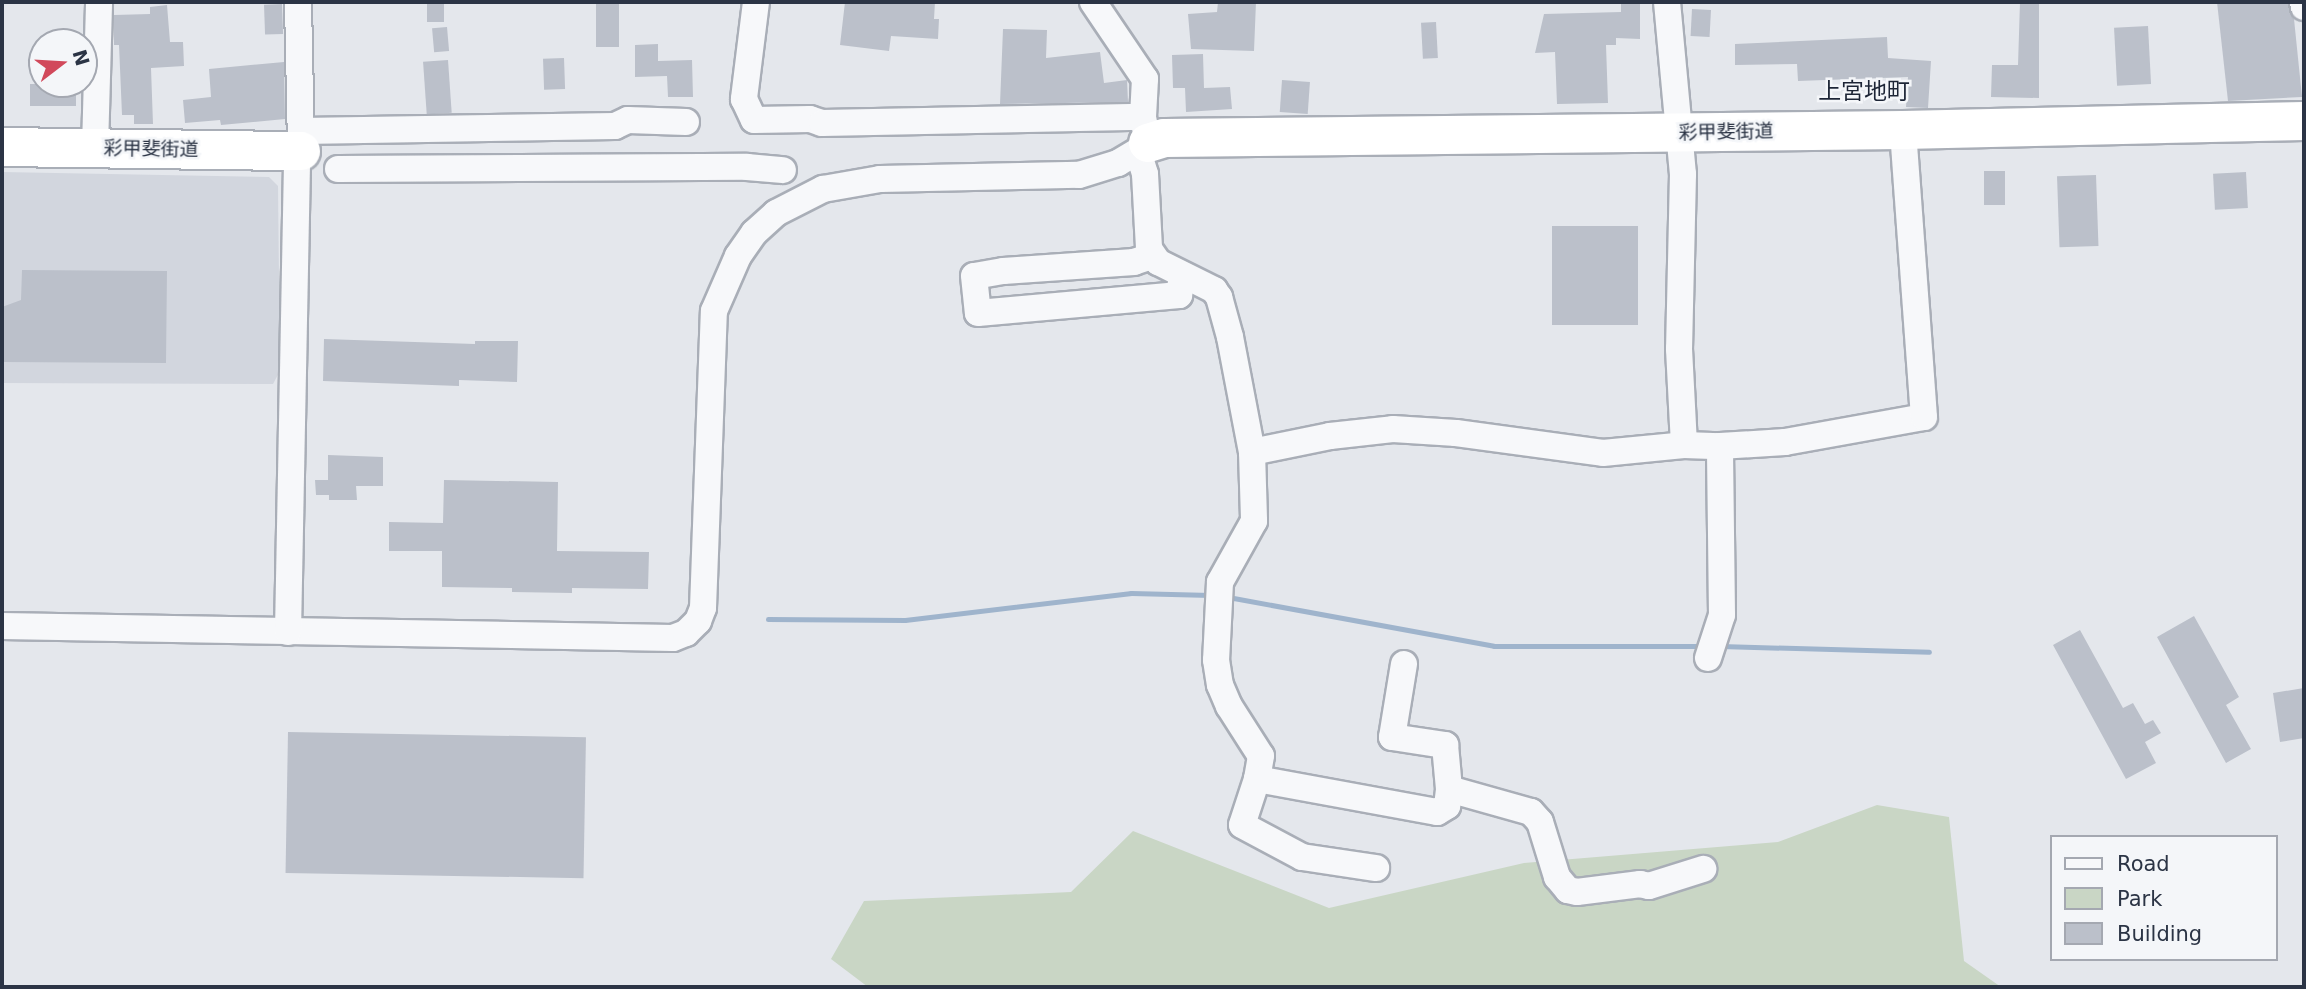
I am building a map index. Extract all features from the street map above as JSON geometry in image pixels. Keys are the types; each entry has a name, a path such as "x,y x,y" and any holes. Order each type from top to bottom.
{"highway":[{"name":"彩甲斐街道","path":"1143,137 1903,130 2304,121"},
{"name":"彩甲斐街道","path":"2,147 300,144"}],"street":[{"path":"95,148 99,2"},
{"path":"288,632 300,144 298,2"},
{"path":"757,2 744,99 754,120 810,119 822,122 1143,137"},
{"path":"1093,2 1144,79 1147,242 1152,256 1182,275 1208,286 1219,297 1230,337 1252,452 1254,521 1220,583 1216,660 1220,685 1229,706 1261,756 1257,779 1241,825 1302,857 1376,868"},
{"path":"1667,2 1683,174 1679,349 1684,445"},
{"path":"300,144 615,126 628,120 686,122"},
{"path":"1252,452 1330,436 1393,429 1456,433 1603,453 1684,445 1785,442 1924,417 1903,130"},
{"path":"2,626 673,638 686,633 698,621 703,608 714,311 738,256 754,233 798,200 851,182 1079,175 1108,167 1143,137"},
{"path":"338,169 783,170"},
{"path":"1152,256 1133,262 1003,271 974,276 978,313 1179,295 1182,275"},
{"path":"1713,647 1722,615 1720,446"},
{"path":"1257,779 1437,812 1447,806 1449,789 1446,745 1392,737 1404,664"},
{"path":"1449,789 1537,814 1557,877 1567,890 1594,891 1640,884 1649,886 1703,869"}],"shaded area":[{"path":"2,172 269,177 278,186 280,371 273,384 2,383"}],"green space":[{"path":"1877,805 1949,817 1964,961 2001,987 868,987 831,959 864,901 1071,892 1133,831 1329,908 1524,863 1778,842"}],"building":[{"path":"427,2 444,2 444,22 427,22"},
{"path":"596,2 619,2 619,47 596,47"},
{"path":"845,2 935,2 934,19 939,19 938,39 891,36 889,51 840,45"},
{"path":"1218,2 1256,2 1254,51 1191,49 1188,14 1217,12"},
{"path":"1621,2 1640,2 1640,39 1616,38 1616,45 1606,45 1608,103 1557,104 1555,52 1535,53 1544,14 1621,12"},
{"path":"2020,2 2039,2 2039,98 1991,97 1992,65 2018,65"},
{"path":"2217,2 2288,2 2294,19 2302,97 2228,101"},
{"path":"282,4 283,34 265,35 264,5"},
{"path":"167,5 170,42 183,42 184,66 151,68 153,124 134,124 134,115 122,115 119,45 114,45 114,15 150,14 150,7"},
{"path":"1692,9 1711,10 1710,37 1691,36"},
{"path":"1436,22 1438,58 1423,59 1421,23"},
{"path":"2148,26 2151,84 2117,86 2114,28"},
{"path":"447,27 449,51 434,52 432,28"},
{"path":"1003,29 1047,30 1046,58 1100,52 1104,83 1127,80 1128,102 1000,104"},
{"path":"1887,37 1888,58 1931,61 1928,108 1906,107 1908,77 1798,81 1797,64 1735,65 1735,44"},
{"path":"658,44 658,61 692,60 693,97 668,97 667,76 635,77 635,45"},
{"path":"1203,54 1204,88 1230,87 1232,109 1186,112 1185,88 1173,88 1172,55"},
{"path":"564,58 565,89 544,90 543,59"},
{"path":"448,60 452,113 427,115 423,62"},
{"path":"284,62 285,119 221,125 220,120 185,123 183,100 211,97 209,69"},
{"path":"1282,80 1310,82 1308,114 1280,112"},
{"path":"30,98 76,98 76,106 30,106"},
{"path":"1984,171 2005,171 2005,205 1984,205"},
{"path":"2246,172 2248,208 2215,210 2213,174"},
{"path":"2096,175 2098,246 2060,247 2057,176"},
{"path":"1552,226 1638,226 1638,325 1552,325"},
{"path":"22,270 167,271 166,363 2,362 2,307 21,300"},
{"path":"324,339 475,344 475,341 518,341 517,382 459,380 459,386 323,381"},
{"path":"328,455 383,457 383,486 356,486 357,500 329,500 329,495 316,495 315,480 328,480"},
{"path":"444,480 558,482 557,551 649,552 648,589 572,588 572,593 512,592 512,588 442,587 442,551 389,551 389,522 443,523"},
{"path":"2194,616 2239,697 2226,705 2251,749 2226,763 2157,637"},
{"path":"2080,630 2123,708 2133,703 2145,724 2153,720 2161,733 2145,742 2156,763 2126,779 2053,645"},
{"path":"2304,688 2304,738 2280,742 2273,693"},
{"path":"288,732 586,737 583,878 286,873"}],"waterway":[{"path":"768,619 905,620 1131,593 1211,595"},
{"path":"1228,597 1494,646 1703,646"},
{"path":"1720,646 1929,652"}],"district":[{"name":"上宮地町","path":"1864,91"}]}
